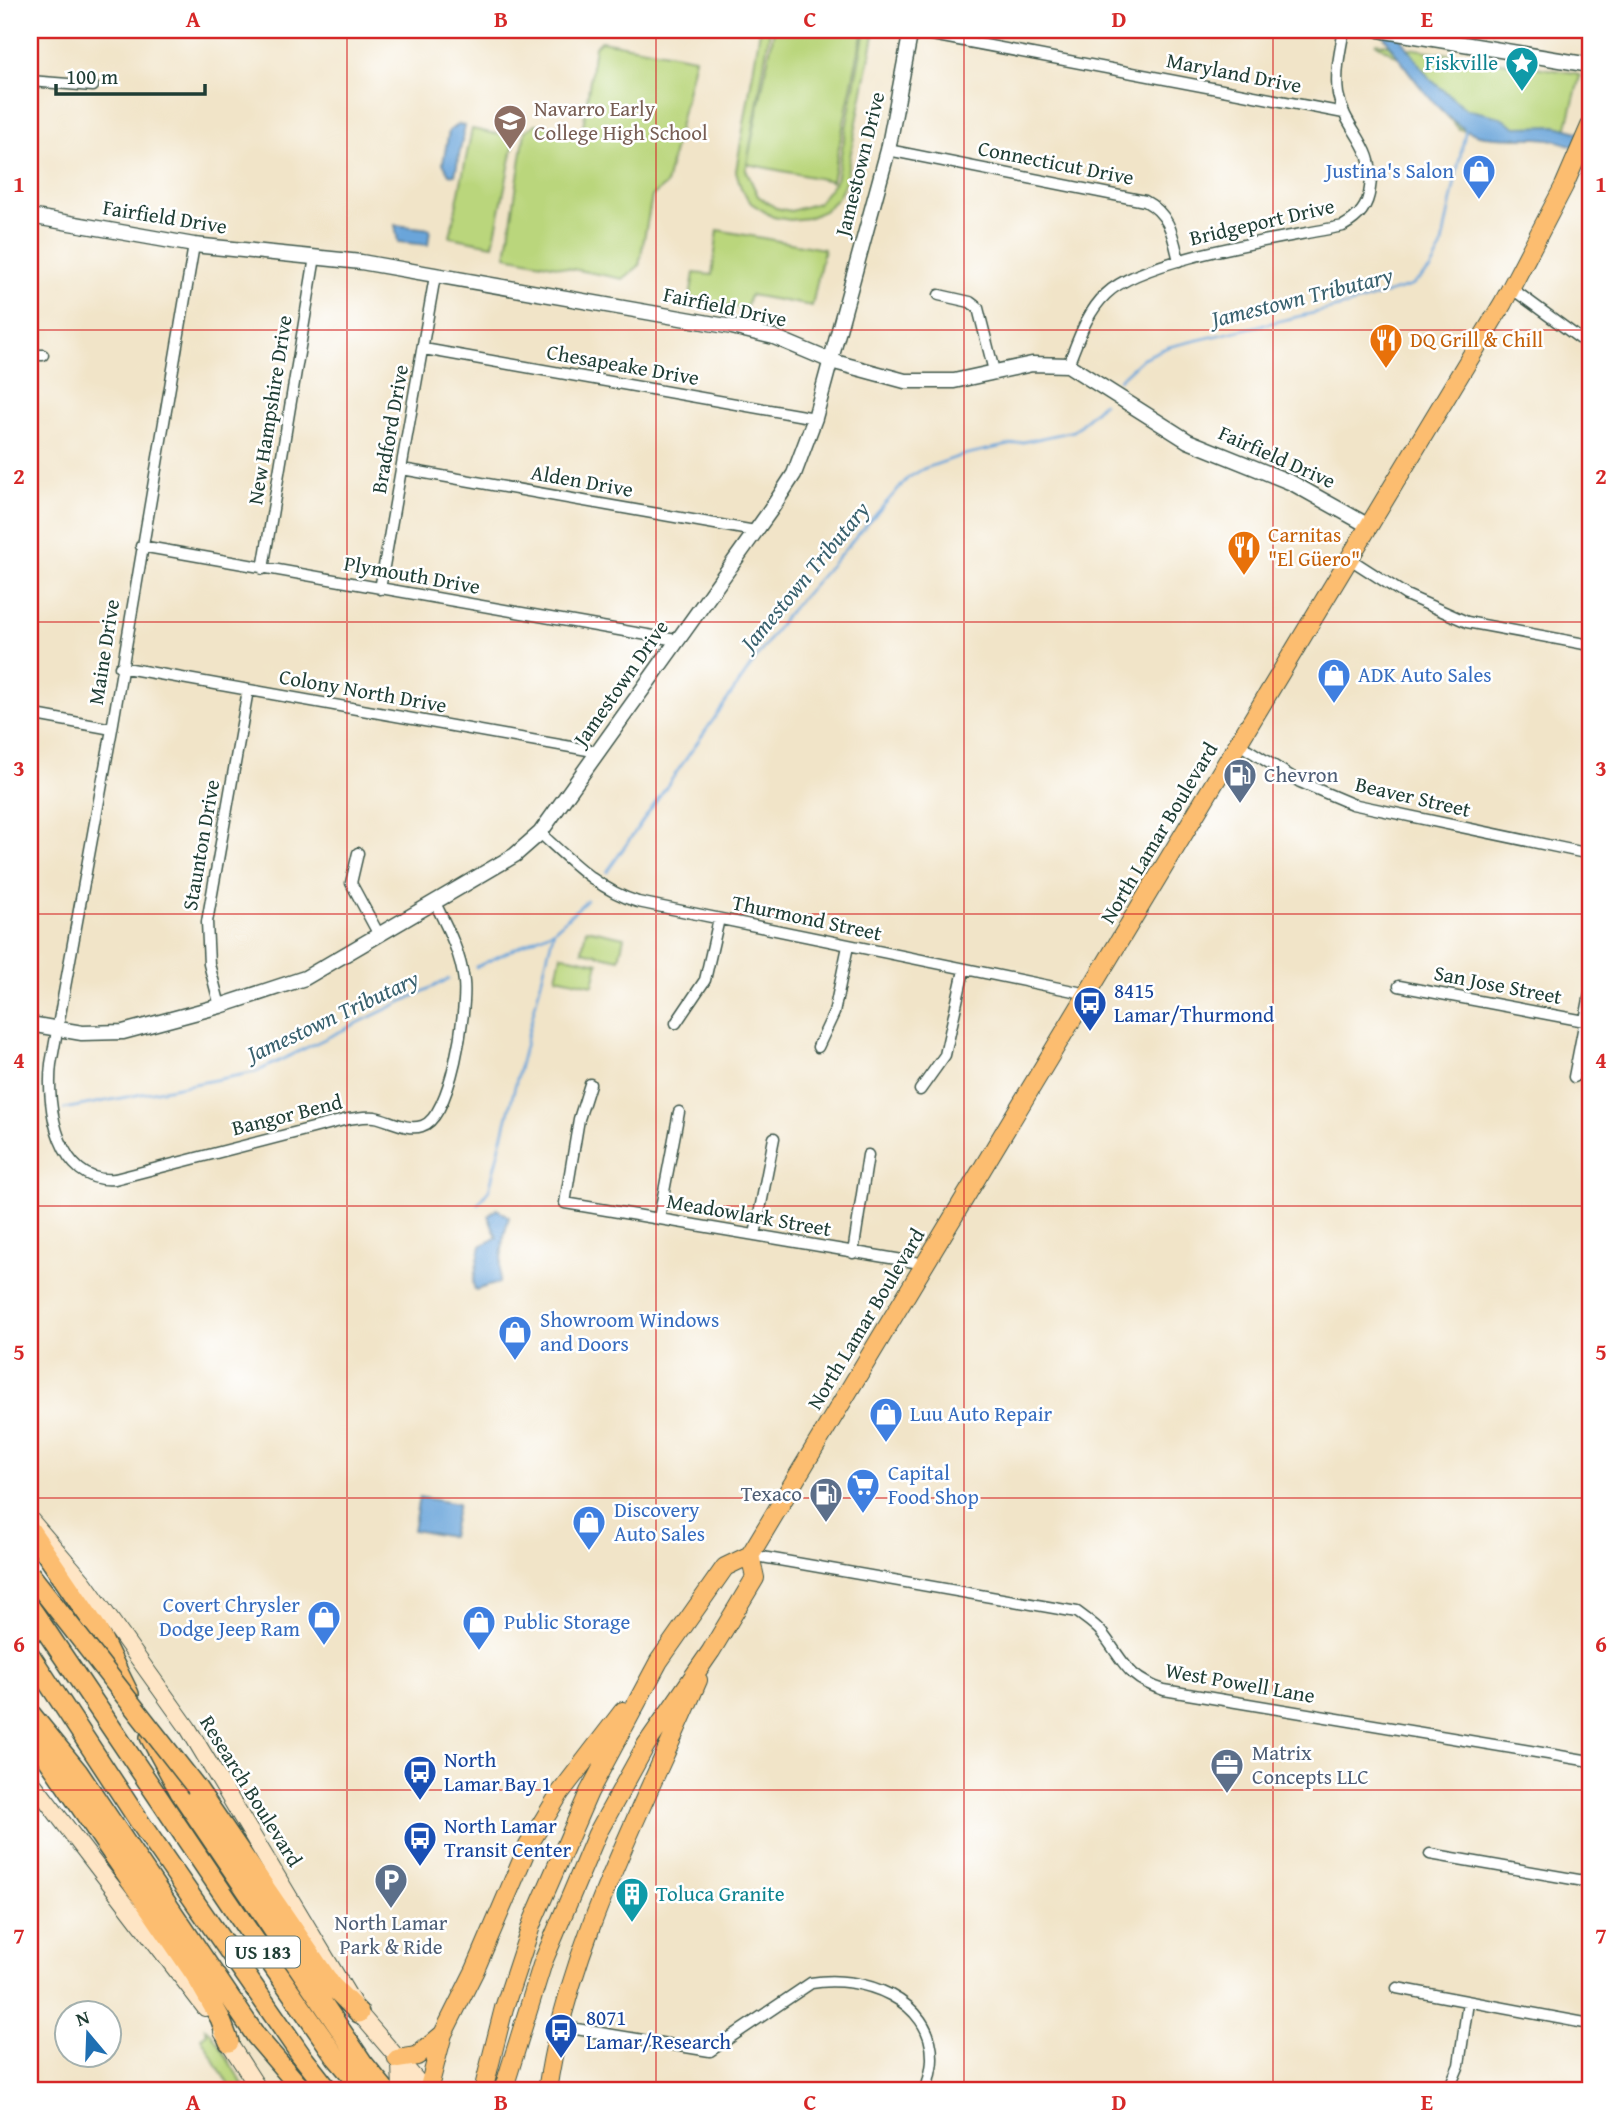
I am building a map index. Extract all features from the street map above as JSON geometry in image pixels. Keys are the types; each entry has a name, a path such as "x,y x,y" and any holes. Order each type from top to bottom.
{"highway":[{"path":"30,1530 96,1627 180,1792 383,2090"},
{"path":"30,1574 196,1787 332,1986 359,2013"},
{"name":"US 183","path":"30,1607 164,1809 336,2057 383,2090"},
{"name":"US 183","path":"30,1655 141,1824 293,2045 329,2091"},
{"path":"30,1713 78,1772 256,2036 303,2091"},
{"path":"30,1733 148,1902 196,1976 220,2018 229,2042"}],"main road":[{"name":"North Lamar Boulevard","path":"483,2091 512,1981 545,1891 589,1792 647,1680 725,1567 750,1555 1511,288 1564,186 1590,126"},
{"name":"Research Boulevard","path":"30,1519 83,1581 188,1728 359,2013 427,2091"},
{"name":"North Lamar Boulevard","path":"503,2091 533,1989 582,1866 646,1745 711,1651 755,1578 750,1555"},
{"path":"547,2091 558,2026 572,1972 711,1651"},
{"path":"427,2091 443,2034 537,1830 574,1774 647,1680"},
{"path":"30,1779 86,1857 188,1983 260,2091"},
{"path":"383,2090 399,2061 417,2056 443,2034"}],"street":[{"name":"Bridgeport Drive","path":"1068,365 1091,312 1107,293 1131,276 1179,261 1343,226 1364,209 1370,192 1371,164 1362,141 1344,113 1337,81 1344,30"},
{"path":"1379,30 1590,65"},
{"name":"Maryland Drive","path":"911,31 1344,113"},
{"name":"Jamestown Drive","path":"30,1024 101,1034 123,1032 220,1006 304,978 515,856 540,833 793,474 815,418 888,150 911,31"},
{"path":"30,80 93,86"},
{"name":"Connecticut Drive","path":"888,150 1145,201 1158,209 1168,223 1179,261"},
{"name":"Fairfield Drive","path":"30,216 194,245 315,257 435,275 758,332 831,361 888,377 921,382 954,381 1032,364 1068,365 1188,441 1292,483 1369,526"},
{"name":"Maine Drive","path":"51,1064 112,729 120,667 194,245"},
{"name":"New Hampshire Drive","path":"263,569 315,257"},
{"name":"Bradford Drive","path":"380,589 435,275"},
{"path":"1511,288 1590,346"},
{"path":"939,295 970,302 978,307 994,371"},
{"name":"Chesapeake Drive","path":"424,349 815,418"},
{"path":"30,355 43,355"},
{"name":"Alden Drive","path":"402,469 755,531"},
{"name":"Plymouth Drive","path":"141,546 676,640"},
{"path":"1350,559 1406,595 1466,622 1590,645"},
{"name":"Colony North Drive","path":"120,667 599,752"},
{"name":"Staunton Drive","path":"220,1006 209,964 207,922 248,690"},
{"path":"30,714 112,729"},
{"name":"Beaver Street","path":"1239,744 1300,782 1352,804 1590,854"},
{"name":"Thurmond Street","path":"540,833 582,872 620,897 1088,994"},
{"path":"358,853 351,883 378,933"},
{"name":"Bangor Bend","path":"51,1064 49,1102 64,1147 79,1170 95,1180 126,1177 348,1119 374,1117 406,1126 422,1126 431,1122 442,1108 462,1030 465,1002 464,982 456,947 434,901"},
{"path":"676,1023 705,980 719,919"},
{"path":"818,1047 834,1013 848,946"},
{"path":"920,1090 945,1055 964,970"},
{"name":"San Jose Street","path":"1398,986 1587,1021"},
{"path":"1574,1077 1587,1021 1590,994"},
{"name":"Meadowlark Street","path":"590,1084 579,1118 565,1203 926,1264"},
{"path":"659,1218 679,1112"},
{"path":"755,1234 774,1138"},
{"path":"853,1253 868,1155"},
{"name":"West Powell Lane","path":"750,1555 1077,1612 1101,1631 1125,1668 1143,1684 1164,1690 1590,1761"},
{"path":"1430,1854 1590,1882"},
{"path":"558,2026 690,2050 710,2051 811,1983 827,1980 873,1988 894,1996 915,2012 927,2034 932,2060 926,2091"},
{"path":"1397,1988 1590,2024"},
{"path":"1448,2091 1460,2064 1468,2002"}],"green space":[{"path":"760,30 770,30 746,170 758,196 776,208 791,211 818,203 836,180 865,30 875,30 845,183 837,199 824,211 808,218 790,220 773,217 751,203 741,188 736,171"},
{"path":"774,30 863,30 832,181 747,164"},
{"path":"601,41 695,58 666,185 652,196 639,266 623,279 506,256 525,131 536,124 582,134 595,46"},
{"path":"1375,43 1575,73 1580,76 1565,134 1516,138 1459,129 1425,91 1406,62"},
{"path":"472,129 515,138 493,245 450,237"},
{"path":"718,230 824,249 812,306 750,295 746,309 690,298 694,273 712,275"},
{"path":"586,929 624,937 619,959 582,951"},
{"path":"561,955 598,963 593,985 556,977"},
{"path":"205,2028 211,2032 247,2091 232,2091 201,2037 207,2033"}],"water":[{"path":"1380,30 1395,30 1430,79 1466,109 1500,117 1516,127 1556,126 1590,135 1590,152 1549,139 1479,135 1465,129 1437,106"},
{"path":"458,124 465,126 455,175 449,174 443,163 449,131"},
{"path":"395,225 430,229 428,245 398,242"},
{"path":"497,1209 509,1217 503,1239 499,1283 475,1290 473,1283 481,1246 497,1237 488,1216"},
{"path":"419,1497 458,1504 451,1537 413,1530"}],"waterway":[{"name":"Jamestown Tributary","path":"1119,380 1143,358 1168,347 1348,305 1411,286 1430,270 1441,249 1466,128"},
{"name":"Jamestown Tributary","path":"607,872 785,617 908,478 923,469 963,455 1074,431 1103,403"},
{"name":"Jamestown Tributary","path":"476,967 554,930 587,900"},
{"path":"478,1204 489,1190 554,930"},
{"name":"Jamestown Tributary","path":"64,1109 256,1072 449,979"},
{"name":"Jamestown Tributary","path":"30,1127 37,1123"}],"place":[{"name":"Fiskville","path":"1522,93"},
{"name":"Navarro Early College High School","path":"510,151"},
{"name":"Justina's Salon","path":"1479,201"},
{"name":"DQ Grill & Chill","path":"1386,370"},
{"name":"Carnitas \"El Güero\"","path":"1244,577"},
{"name":"ADK Auto Sales","path":"1334,705"},
{"name":"Chevron","path":"1240,805"},
{"name":"8415 Lamar/Thurmond","path":"1090,1033"},
{"name":"Showroom Windows and Doors","path":"515,1362"},
{"name":"Luu Auto Repair","path":"886,1444"},
{"name":"Capital Food Shop","path":"863,1515"},
{"name":"Texaco","path":"826,1524"},
{"name":"Discovery Auto Sales","path":"589,1552"},
{"name":"Covert Chrysler Dodge Jeep Ram","path":"324,1647"},
{"name":"Public Storage","path":"479,1652"},
{"name":"Matrix Concepts LLC","path":"1227,1795"},
{"name":"North Lamar Bay 1","path":"420,1802"},
{"name":"North Lamar Transit Center","path":"420,1868"},
{"name":"North Lamar Park & Ride","path":"391,1910"},
{"name":"Toluca Granite","path":"632,1924"},
{"name":"8071 Lamar/Research","path":"561,2060"}]}
